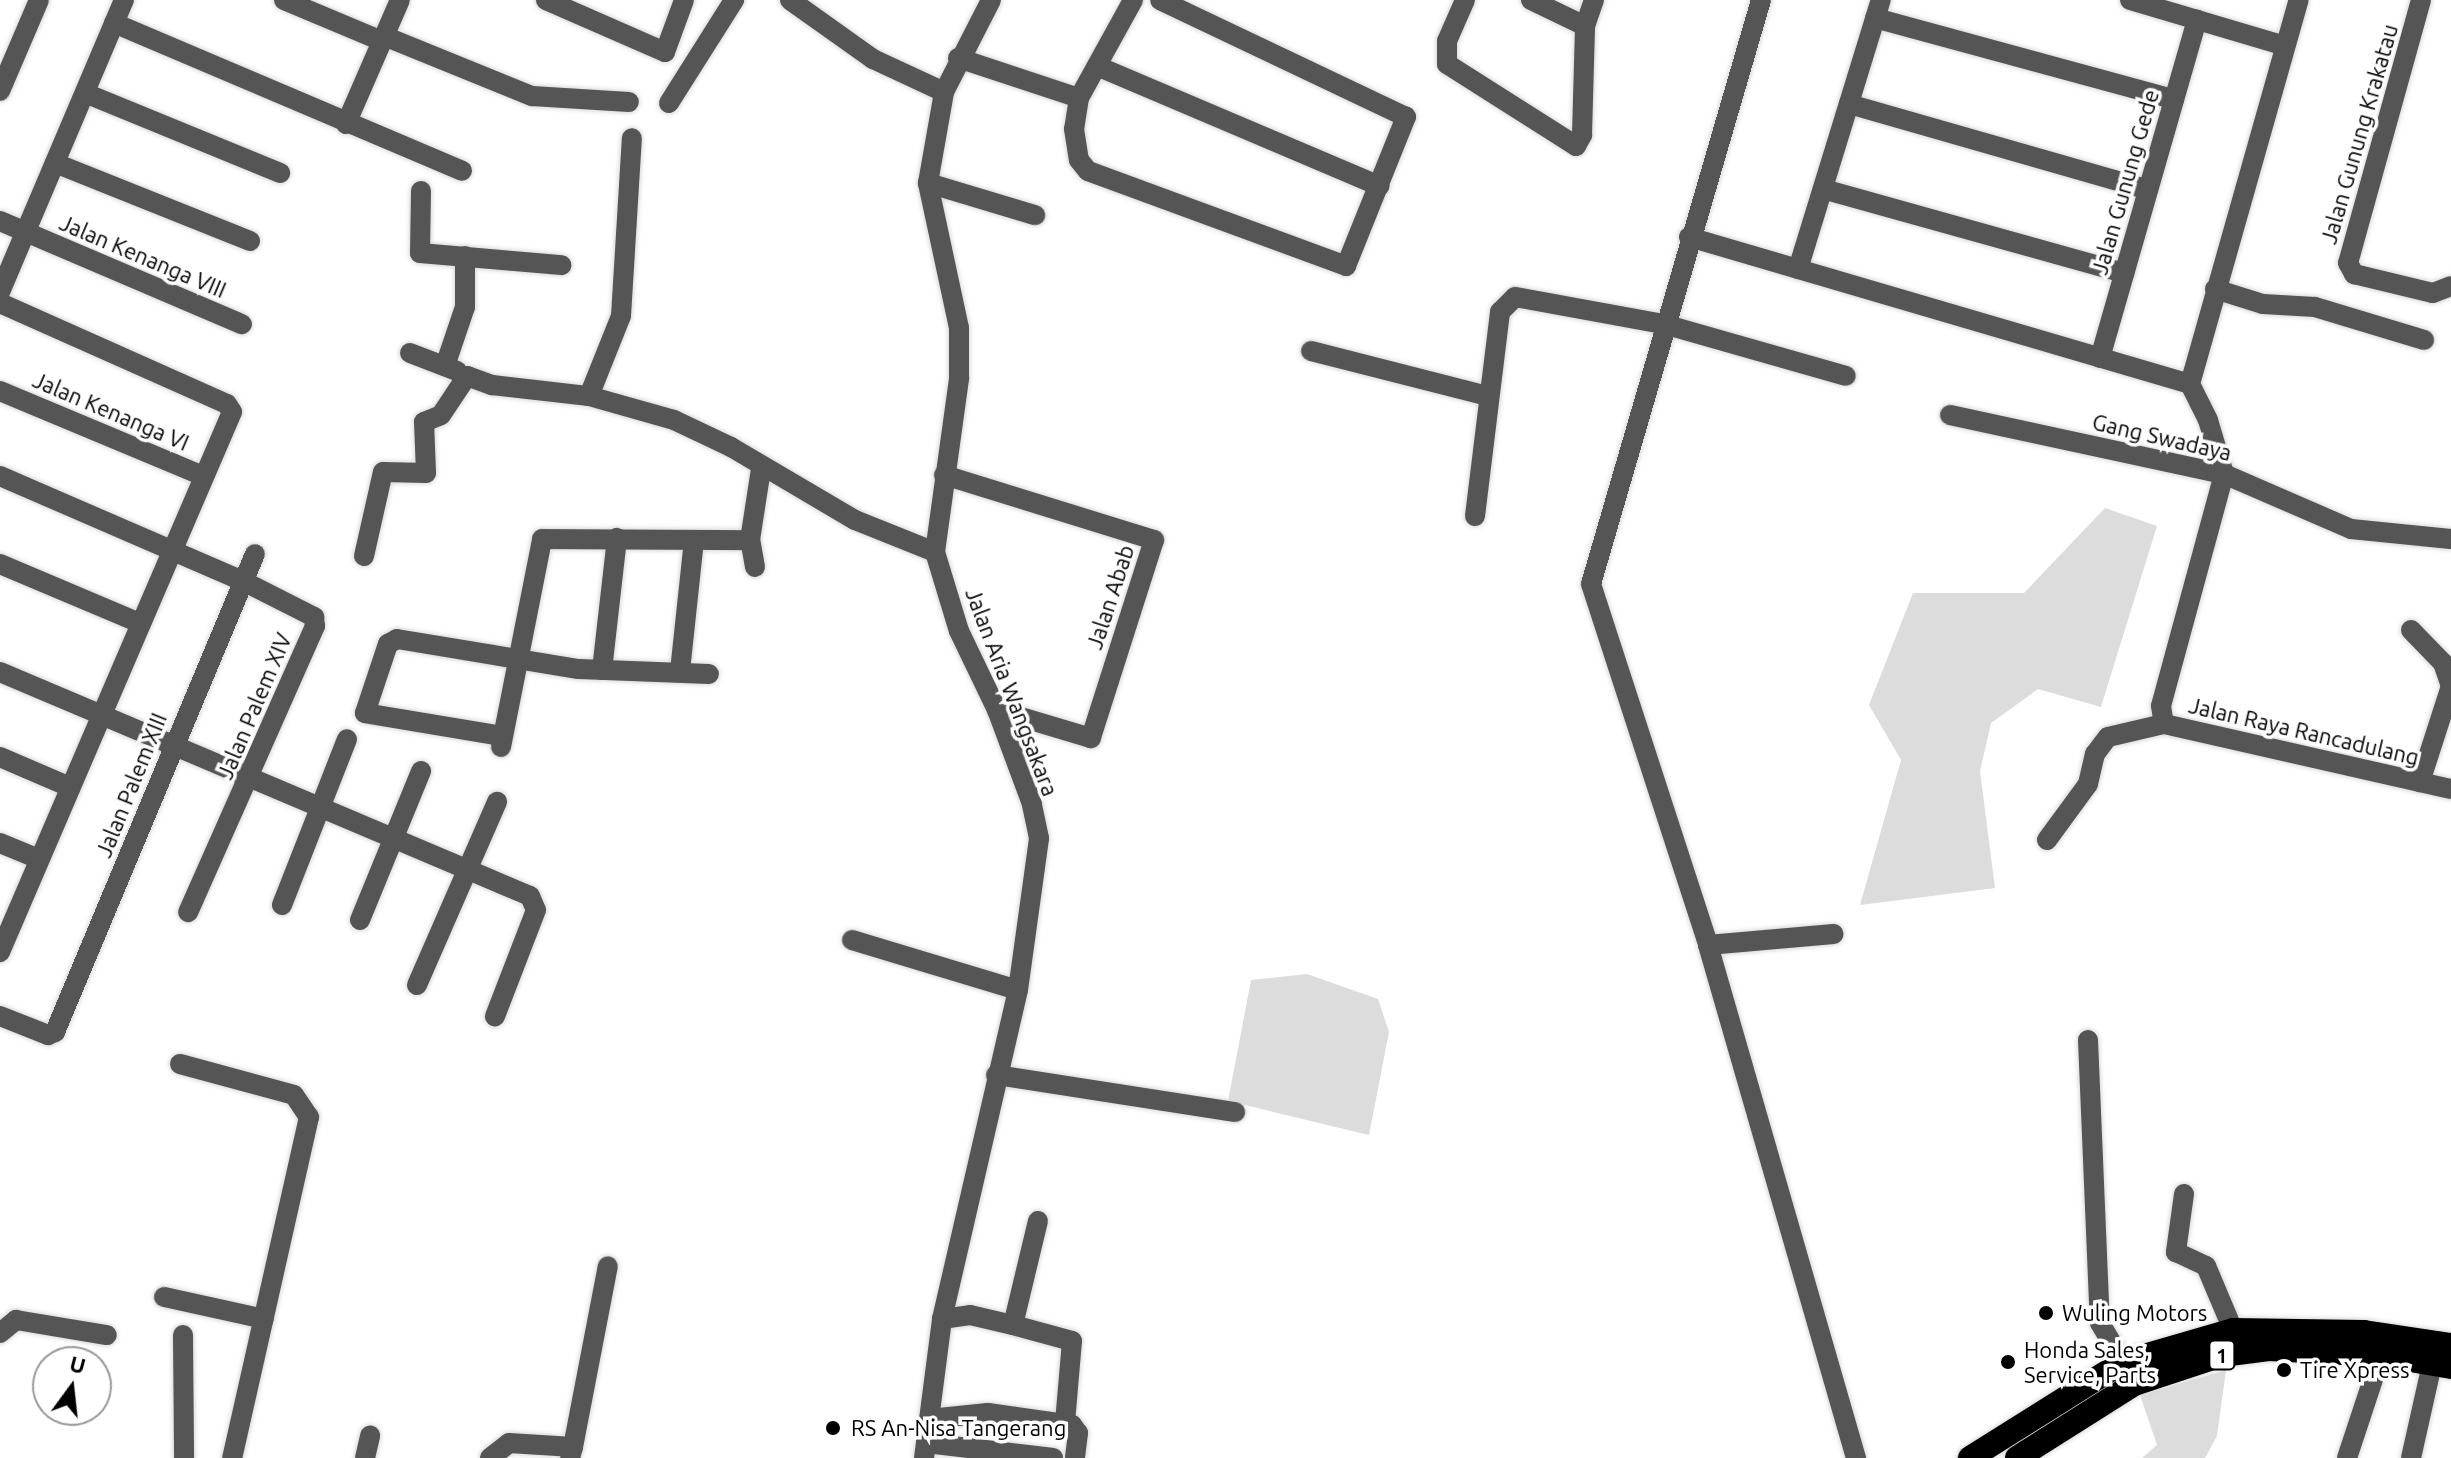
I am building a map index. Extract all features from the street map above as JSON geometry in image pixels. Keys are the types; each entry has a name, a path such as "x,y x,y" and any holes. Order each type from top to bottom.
{"highway":[{"name":"1","path":"1970,1458 2123,1362 2233,1330 2364,1332 2451,1345"},
{"name":"1","path":"2017,1458 2134,1384 2222,1355 2269,1349 2381,1355 2442,1366"}],"street":[{"path":"0,91 39,0"},
{"path":"0,292 124,0"},
{"path":"284,0 532,96 629,102"},
{"path":"346,124 400,0"},
{"path":"546,0 665,52 684,0"},
{"path":"669,103 734,0"},
{"path":"790,0 873,59 944,92"},
{"name":"Jalan Aria Wangsakara","path":"925,1450 942,1319 1018,990 1039,838 1032,804 997,710 959,631 935,552 959,378 959,328 928,183 944,92 958,58 991,0"},
{"path":"1133,0 1079,98 1074,129 1079,160 1088,171 1343,269 1407,121 1403,113 1160,0"},
{"path":"1465,0 1447,41 1447,64 1576,146 1582,135 1585,26 1594,0"},
{"path":"1531,0 1585,26"},
{"path":"1761,0 1689,237 1591,584 1708,945 1856,1458"},
{"path":"2130,0 2285,46"},
{"path":"2224,474 2208,420 2190,384 2299,0"},
{"name":"Jalan Gunung Krakatau","path":"2421,0 2348,263 2354,274 2433,293 2451,286"},
{"path":"1798,269 1878,9 2174,99"},
{"name":"Jalan Gunung Gede","path":"2100,358 2197,20"},
{"path":"114,23 462,171"},
{"path":"958,58 1079,98"},
{"path":"1097,66 1380,186"},
{"path":"85,93 280,173"},
{"path":"1849,104 2148,190"},
{"path":"589,396 621,316 632,138"},
{"path":"55,163 250,241"},
{"path":"928,183 1035,215"},
{"path":"1823,189 2124,273"},
{"path":"421,191 420,253 561,265"},
{"name":"Jalan Kenanga VIII","path":"0,221 242,324"},
{"path":"1689,237 2190,384"},
{"path":"445,366 465,307 465,256"},
{"path":"2215,289 2263,304 2315,307 2424,340"},
{"path":"1475,516 1500,312 1515,297 1664,324 1846,376"},
{"path":"0,303 229,405 231,416 39,859 4,930 0,952"},
{"path":"1311,351 1488,396"},
{"path":"410,353 492,385 589,396 674,420 731,447 761,469 855,520 935,552"},
{"path":"364,556 383,472 426,473 424,422 441,415 467,376"},
{"name":"Jalan Kenanga VI","path":"0,391 203,476"},
{"name":"Gang Swadaya","path":"1950,415 2224,474 2351,529 2451,539"},
{"path":"755,567 750,540 761,469"},
{"name":"Jalan Raya Rancadulang","path":"2224,474 2161,706 2164,724 2451,789"},
{"name":"Jalan Abab","path":"944,475 1154,540 1091,738 997,710"},
{"name":"Jalan Palem XIV","path":"0,476 243,581 310,614 316,622 188,912"},
{"path":"602,670 617,538"},
{"path":"709,674 602,670 516,662 397,639 388,644 364,707 371,715 502,742 516,662 529,622 542,539 750,540"},
{"path":"680,671 694,541"},
{"name":"Jalan Palem XIII","path":"0,1016 52,1035 255,554"},
{"path":"0,564 140,623"},
{"path":"2411,630 2443,663 2451,686 2420,782"},
{"path":"0,672 537,903 495,1016"},
{"path":"2047,840 2088,784 2095,754 2108,737 2164,724"},
{"path":"282,905 347,739"},
{"path":"0,757 70,787"},
{"path":"360,920 421,771"},
{"path":"417,985 497,802"},
{"path":"0,843 39,859"},
{"path":"1708,945 1834,934"},
{"path":"852,940 1018,990"},
{"path":"2088,1040 2100,1323 2123,1362"},
{"path":"180,1064 294,1095 306,1105 309,1117 232,1458"},
{"path":"996,1075 1235,1112"},
{"path":"2184,1194 2176,1252 2206,1266 2233,1330"},
{"path":"1013,1325 1038,1221"},
{"path":"490,1458 509,1443 572,1452 608,1266"},
{"path":"164,1297 264,1319"},
{"path":"942,1319 970,1315 1072,1341 1065,1423"},
{"path":"0,1333 16,1320 107,1335"},
{"path":"183,1335 184,1458"},
{"path":"2347,1458 2381,1355"},
{"path":"2411,1458 2442,1366"},
{"path":"929,1419 988,1413 1065,1423 1076,1427 1075,1458"},
{"path":"365,1458 370,1436"},
{"path":"925,1450 1045,1457"}],"shaded area":[{"path":"2105,508 2157,526 2101,707 2038,689 1991,723 1980,771 1995,888 1860,905 1901,760 1869,705 1913,593 2024,593"},
{"path":"1307,974 1378,999 1389,1032 1369,1135 1228,1101 1251,980"},
{"path":"2226,1370 2217,1436 2205,1458 2142,1458 2157,1445 2140,1395"}],"place":[{"name":"Wuling Motors","path":"2046,1313"},
{"name":"Honda Sales, Service, Parts","path":"2008,1362"},
{"name":"Tire Xpress","path":"2284,1370"},
{"name":"RS An-Nisa Tangerang","path":"833,1428"}]}
